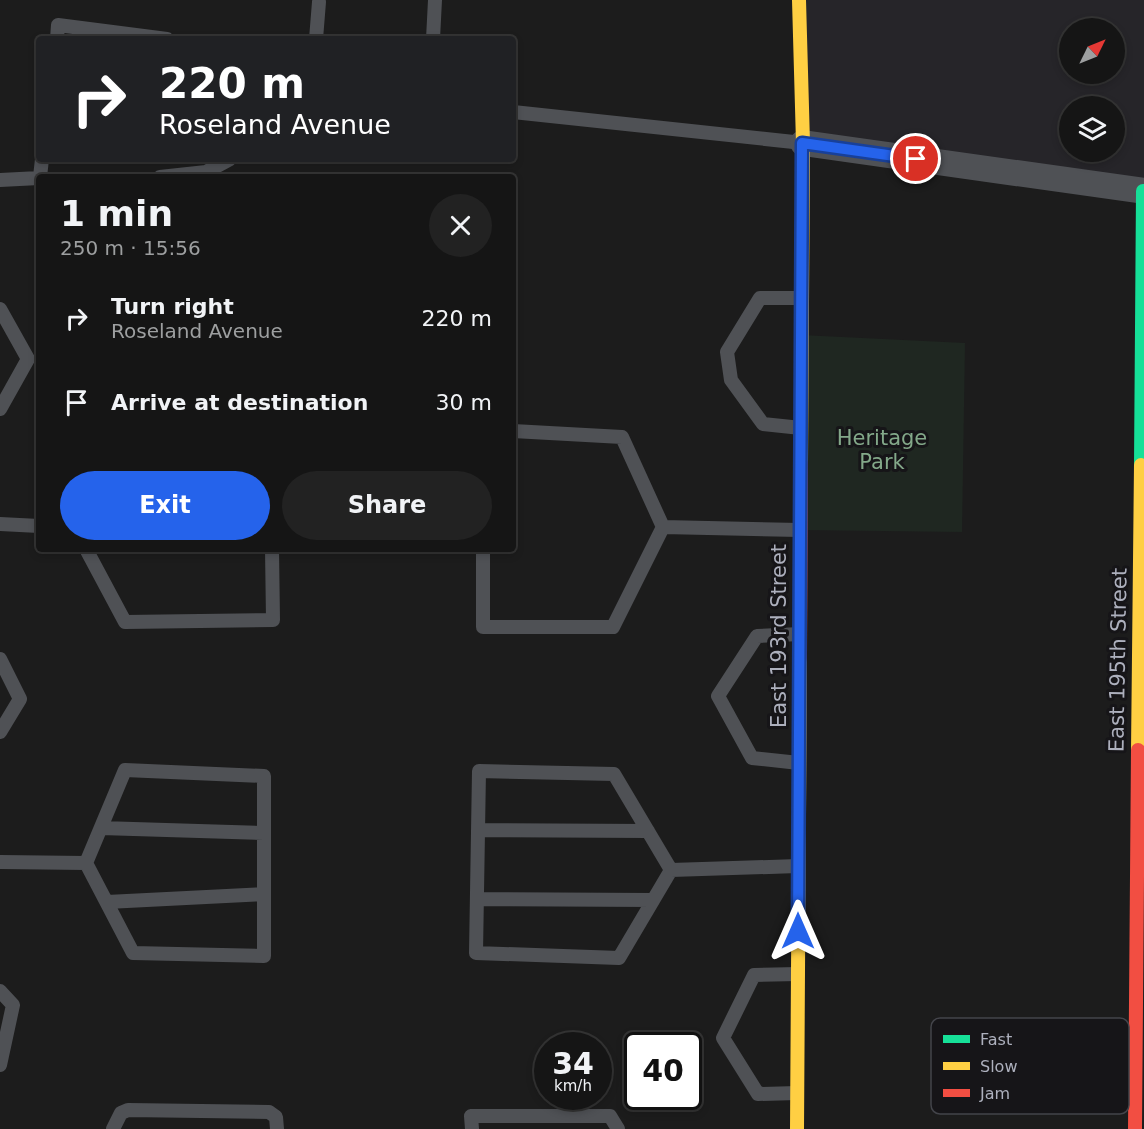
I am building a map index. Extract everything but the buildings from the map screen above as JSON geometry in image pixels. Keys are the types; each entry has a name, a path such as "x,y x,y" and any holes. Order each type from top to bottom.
{"street":[{"name":"East 193rd Street","path":"797,1129 802,298 799,0"},
{"path":"802,143 1144,191"},
{"name":"East 195th Street","path":"1135,1129 1144,191"}],"lane":[{"path":"433,36 435,0"},
{"path":"316,36 319,2"},
{"path":"57,36 58,25 144,36"},
{"path":"516,112 802,143"},
{"path":"188,174 206,172 224,162"},
{"path":"0,180 36,178"},
{"path":"801,428 763,424 730,380 727,352 760,298 802,298"},
{"path":"0,309 28,359 0,409"},
{"path":"516,431 622,437 663,527"},
{"path":"0,524 36,526"},
{"path":"663,527 800,530"},
{"path":"483,552 483,627 613,627 663,527"},
{"path":"88,552 125,622 273,620 272,552"},
{"path":"799,763 752,758 718,696 757,636 800,634"},
{"path":"0,659 20,699 0,732"},
{"path":"125,770 264,776 264,956 133,954 86,863 125,770"},
{"path":"479,771 614,774 671,870 619,958 476,953 479,771"},
{"path":"101,828 264,833"},
{"path":"478,830 648,831"},
{"path":"0,862 86,863"},
{"path":"671,870 798,866"},
{"path":"107,902 264,894"},
{"path":"477,899 653,900"},
{"path":"797,1093 758,1094 723,1038 754,975 798,974"},
{"path":"0,991 13,1005 0,1065"},
{"path":"113,1129 121,1113 128,1110 270,1112 276,1117 277,1129"},
{"path":"472,1129 471,1116 610,1116 618,1129"}],"shaded area":[{"path":"799,0 1144,0 1144,191 803,143"}],"green space":[{"name":"Heritage Park","path":"801,335 965,343 962,532 800,530"}],"traffic: fast":[{"path":"1141,465 1143,191"}],"traffic: slow":[{"path":"799,0 803,143 801,463"},
{"path":"1138,750 1141,465"},
{"path":"797,1129 800,658"}],"traffic: jam":[{"path":"800,658 801,463"},
{"path":"1135,1129 1138,750"}],"route":[{"path":"798,931 802,143 916,159"}]}
